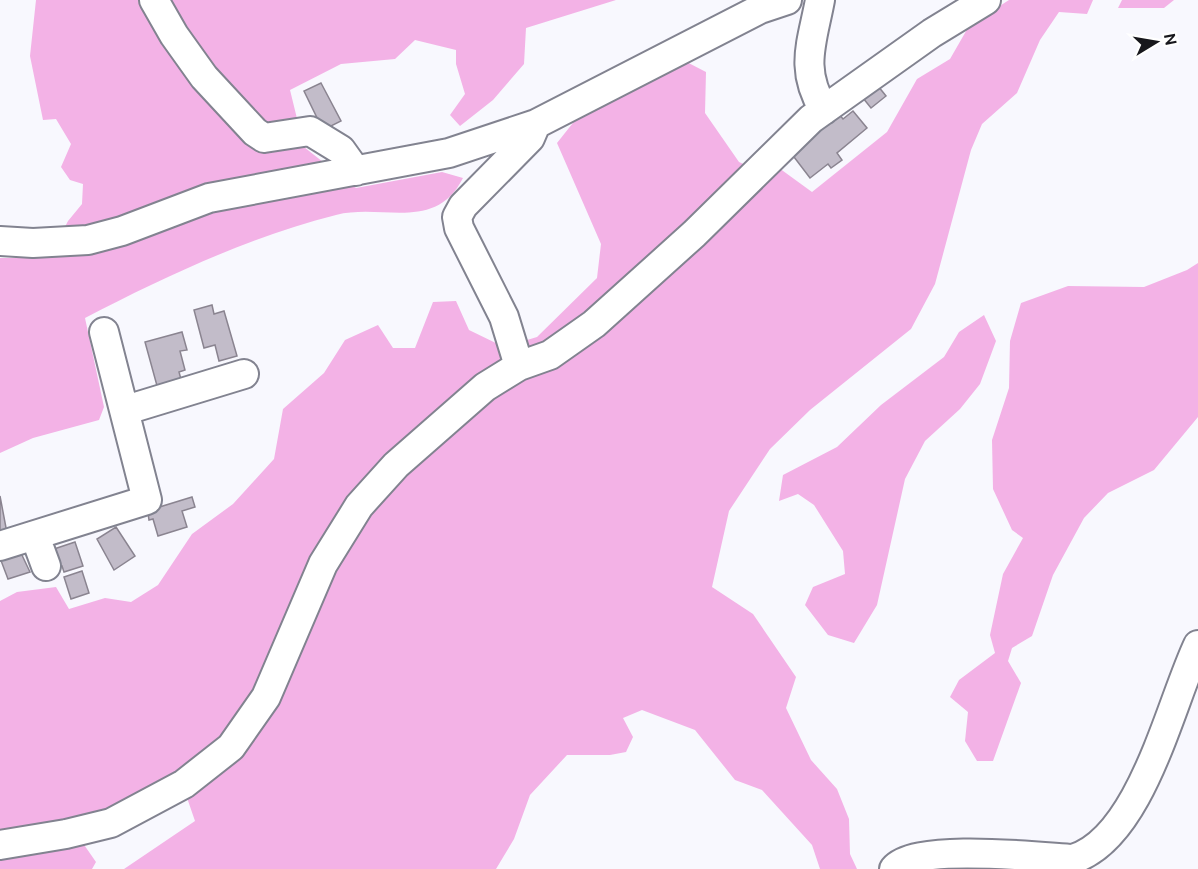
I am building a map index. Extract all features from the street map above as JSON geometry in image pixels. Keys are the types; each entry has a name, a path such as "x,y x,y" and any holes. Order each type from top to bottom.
{"street":[{"path":"154,0 174,35 204,77 255,132 264,138 310,131 341,150 356,171"},
{"path":"0,241 33,243 88,240 122,231 209,198 449,153 536,124 760,9 787,0"},
{"path":"820,0 808,60 810,84 824,110"},
{"path":"0,845 66,834 111,823 184,784 231,747 266,697 323,564 359,506 396,465 485,387 519,366 550,355 594,324 694,234 811,119 932,33 986,0"},
{"path":"519,366 504,317 459,228 457,217 463,206 530,138 536,124"},
{"path":"0,546 147,500 126,410 104,332"},
{"path":"126,410 244,374"},
{"path":"35,536 46,566"},
{"path":"894,869 898,863 926,856 963,853 1073,859 1088,855 1102,845 1140,787 1166,731 1198,645"}],"shaded area":[{"path":"36,0 616,0 526,28 524,64 493,100 460,126 450,115 465,94 456,64 456,50 415,40 395,59 341,64 290,90 304,147 356,188 442,172 463,178 451,195 438,205 423,211 354,212 303,224 208,259 85,318 104,407 99,420 33,438 0,453 0,258 49,258 68,221 82,204 83,184 70,180 61,167 71,144 56,119 43,120 30,56"},
{"path":"1009,0 1093,0 1087,14 1059,12 1040,40 1017,93 982,124 971,150 935,284 911,329 810,410 770,449 729,511 712,587 753,614 796,677 786,708 811,760 837,789 849,819 850,854 857,869 820,869 812,845 762,790 735,780 695,730 642,710 623,718 633,737 626,752 610,755 567,755 530,795 514,839 496,869 124,869 195,821 185,792 80,839 96,862 92,869 0,869 0,601 17,592 56,587 69,609 105,598 131,602 158,585 192,534 233,504 274,459 283,409 324,373 345,340 378,325 393,348 415,348 433,302 456,301 469,330 504,347 537,337 597,278 601,244 557,143 580,114 675,56 706,72 705,113 739,162 763,173 779,168 812,192 887,132 917,79 950,59 969,26"},
{"path":"1122,0 1174,0 1164,8 1118,8"},
{"path":"1198,263 1198,417 1154,470 1108,493 1084,518 1053,575 1032,636 1012,648 1008,661 1021,683 993,761 977,761 965,741 968,712 950,697 959,680 995,653 990,635 1003,574 1023,538 1012,530 993,489 992,440 1009,388 1010,341 1021,303 1068,286 1144,287 1187,270"},
{"path":"984,315 996,341 980,384 960,409 925,441 905,479 877,605 854,643 828,635 805,605 813,587 845,574 843,551 814,505 798,494 779,501 783,475 837,447 881,405 944,357 959,332"}],"building":[{"path":"321,83 341,121 323,130 304,91"},
{"path":"878,86 886,96 871,108 863,98"},
{"path":"835,109 843,119 853,111 867,128 837,153 842,160 831,168 828,164 810,178 791,153"},
{"path":"212,305 214,314 224,311 237,356 219,361 215,345 204,348 194,310"},
{"path":"182,332 187,350 180,351 185,370 179,372 182,383 159,393 145,342"},
{"path":"0,496 7,533 0,535"},
{"path":"192,497 195,507 182,511 187,527 158,536 153,519 149,520 150,510"},
{"path":"116,527 135,556 114,570 97,539"},
{"path":"75,542 83,566 64,572 62,566 57,568 51,550"},
{"path":"20,551 30,572 8,579 0,558"},
{"path":"82,571 89,593 71,599 64,577"}]}
